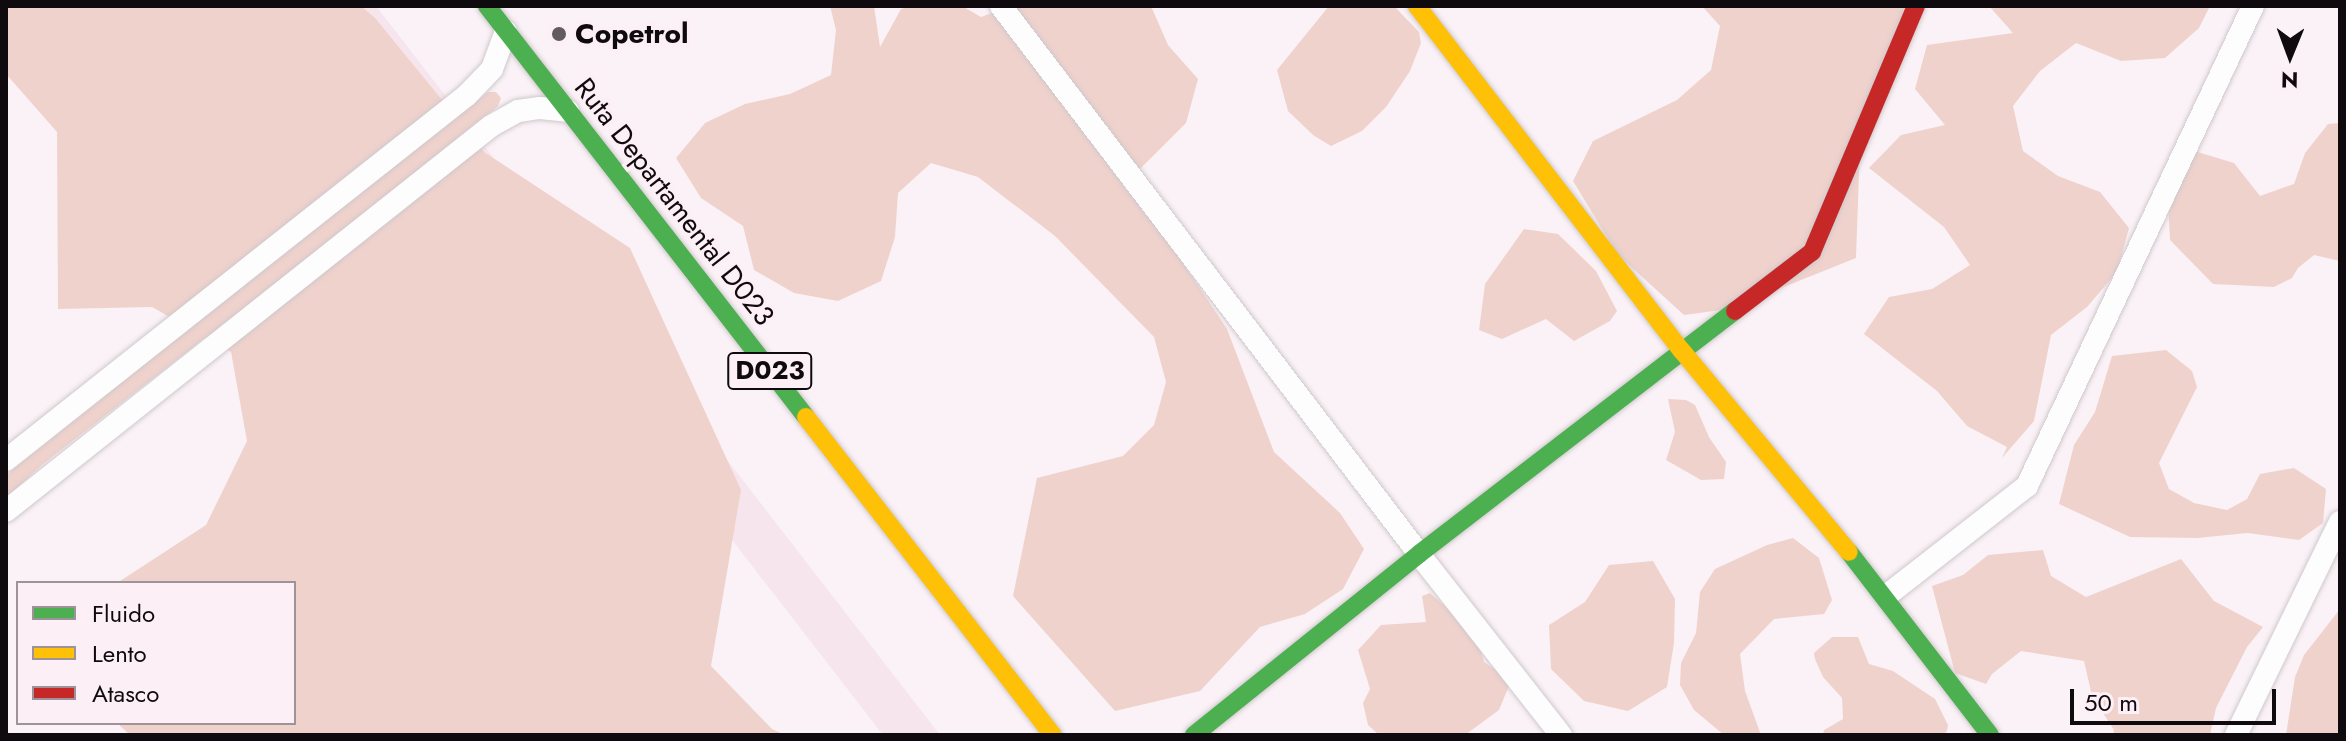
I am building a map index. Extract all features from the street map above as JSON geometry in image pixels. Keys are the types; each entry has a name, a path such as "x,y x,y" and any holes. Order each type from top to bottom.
{"street":[{"name":"Ruta Departamental D023","path":"487,6 1053,735"},
{"path":"1001,6 1561,735"},
{"path":"1417,6 1682,351 1886,596 1990,735"},
{"path":"1194,735 1419,554 1812,252 1916,6"},
{"path":"1886,596 2027,486 2253,6"},
{"path":"6,460 467,95 492,69 506,31"},
{"path":"6,511 491,126 518,111 540,108 568,111"},
{"path":"2236,735 2340,522"}],"shaded area":[{"path":"6,6 361,6 375,18 456,117 488,92 496,92 501,98 498,106 467,131 484,152 630,248 741,490 711,666 772,729 785,735 130,735 119,725 296,725 296,581 120,581 206,525 247,441 231,352 206,337 43,464 6,498 6,475 189,328 152,307 58,309 57,132 6,74"},
{"path":"319,6 376,6 940,735 883,735"},
{"path":"830,6 874,6 880,47 901,9 911,6 962,6 981,17 1010,6 1151,6 1168,45 1198,79 1186,123 1123,186 1153,218 1227,329 1274,452 1340,513 1364,549 1343,589 1305,614 1260,627 1200,691 1115,711 1013,596 1037,478 1123,456 1154,425 1166,382 1154,337 1055,236 978,177 931,163 898,193 895,237 881,281 838,301 794,293 754,270 743,226 701,198 676,158 705,123 745,104 790,94 831,75 836,30"},
{"path":"1329,6 1394,6 1419,32 1421,43 1410,71 1386,107 1362,131 1331,146 1313,135 1288,111 1277,70"},
{"path":"1702,6 1905,6 1861,117 1856,258 1729,309 1684,315 1618,255 1573,181 1593,141 1677,100 1711,70 1720,26"},
{"path":"1989,6 2210,6 2199,28 2165,58 2121,61 2076,43 2040,71 2013,106 2023,151 2058,176 2100,192 2129,228 2117,272 2087,307 2051,335 2034,421 2002,458 2007,447 1967,426 1937,391 1864,334 1889,297 1932,289 1970,265 1944,227 1869,168 1901,135 1945,125 1915,89 1927,45 2013,33"},
{"path":"2340,123 2340,261 2314,255 2298,268 2292,278 2274,287 2213,284 2170,240 2167,184 2194,151 2234,163 2260,196 2294,184 2305,153 2328,124"},
{"path":"1524,229 1558,234 1596,271 1617,311 1610,321 1574,341 1546,319 1502,339 1479,330 1485,284"},
{"path":"2166,350 2192,371 2197,387 2159,463 2169,489 2194,503 2227,510 2247,499 2260,474 2294,468 2326,489 2323,523 2299,540 2248,533 2197,538 2130,537 2059,504 2074,445 2095,412 2112,356"},
{"path":"1668,399 1686,400 1695,405 1709,437 1726,462 1724,479 1701,480 1666,460 1675,432"},
{"path":"1793,538 1819,558 1832,600 1824,614 1774,619 1740,654 1745,691 1761,735 1724,735 1694,710 1680,685 1681,663 1696,633 1700,592 1715,569 1767,545"},
{"path":"2043,550 2051,576 2086,597 2181,559 2214,601 2263,627 2247,647 2216,708 2210,735 2113,735 2114,730 2092,696 2084,661 2021,651 1992,674 1986,684 1955,673 1932,586 1963,575 1988,555"},
{"path":"1653,561 1675,599 1674,643 1667,687 1628,711 1584,701 1551,669 1549,625 1585,602 1609,565"},
{"path":"1430,593 1476,634 1484,662 1511,681 1499,710 1465,735 1379,735 1368,725 1363,703 1370,689 1358,650 1381,625 1426,622 1422,596"},
{"path":"2340,609 2340,735 2286,735 2295,677 2304,655"},
{"path":"1832,637 1858,637 1869,664 1893,671 1935,699 1948,725 1947,731 1943,735 1823,735 1824,730 1843,719 1842,698 1823,677 1814,653"}],"traffic: fast":[{"path":"487,6 806,417"},
{"path":"1194,735 1419,554 1735,311"},
{"path":"1849,552 1990,735"}],"traffic: slow":[{"path":"1417,6 1682,351 1849,552"},
{"path":"806,417 1053,735"}],"traffic: jam":[{"path":"1735,311 1812,252 1916,6"}],"place":[{"name":"Copetrol","path":"559,34"}]}
